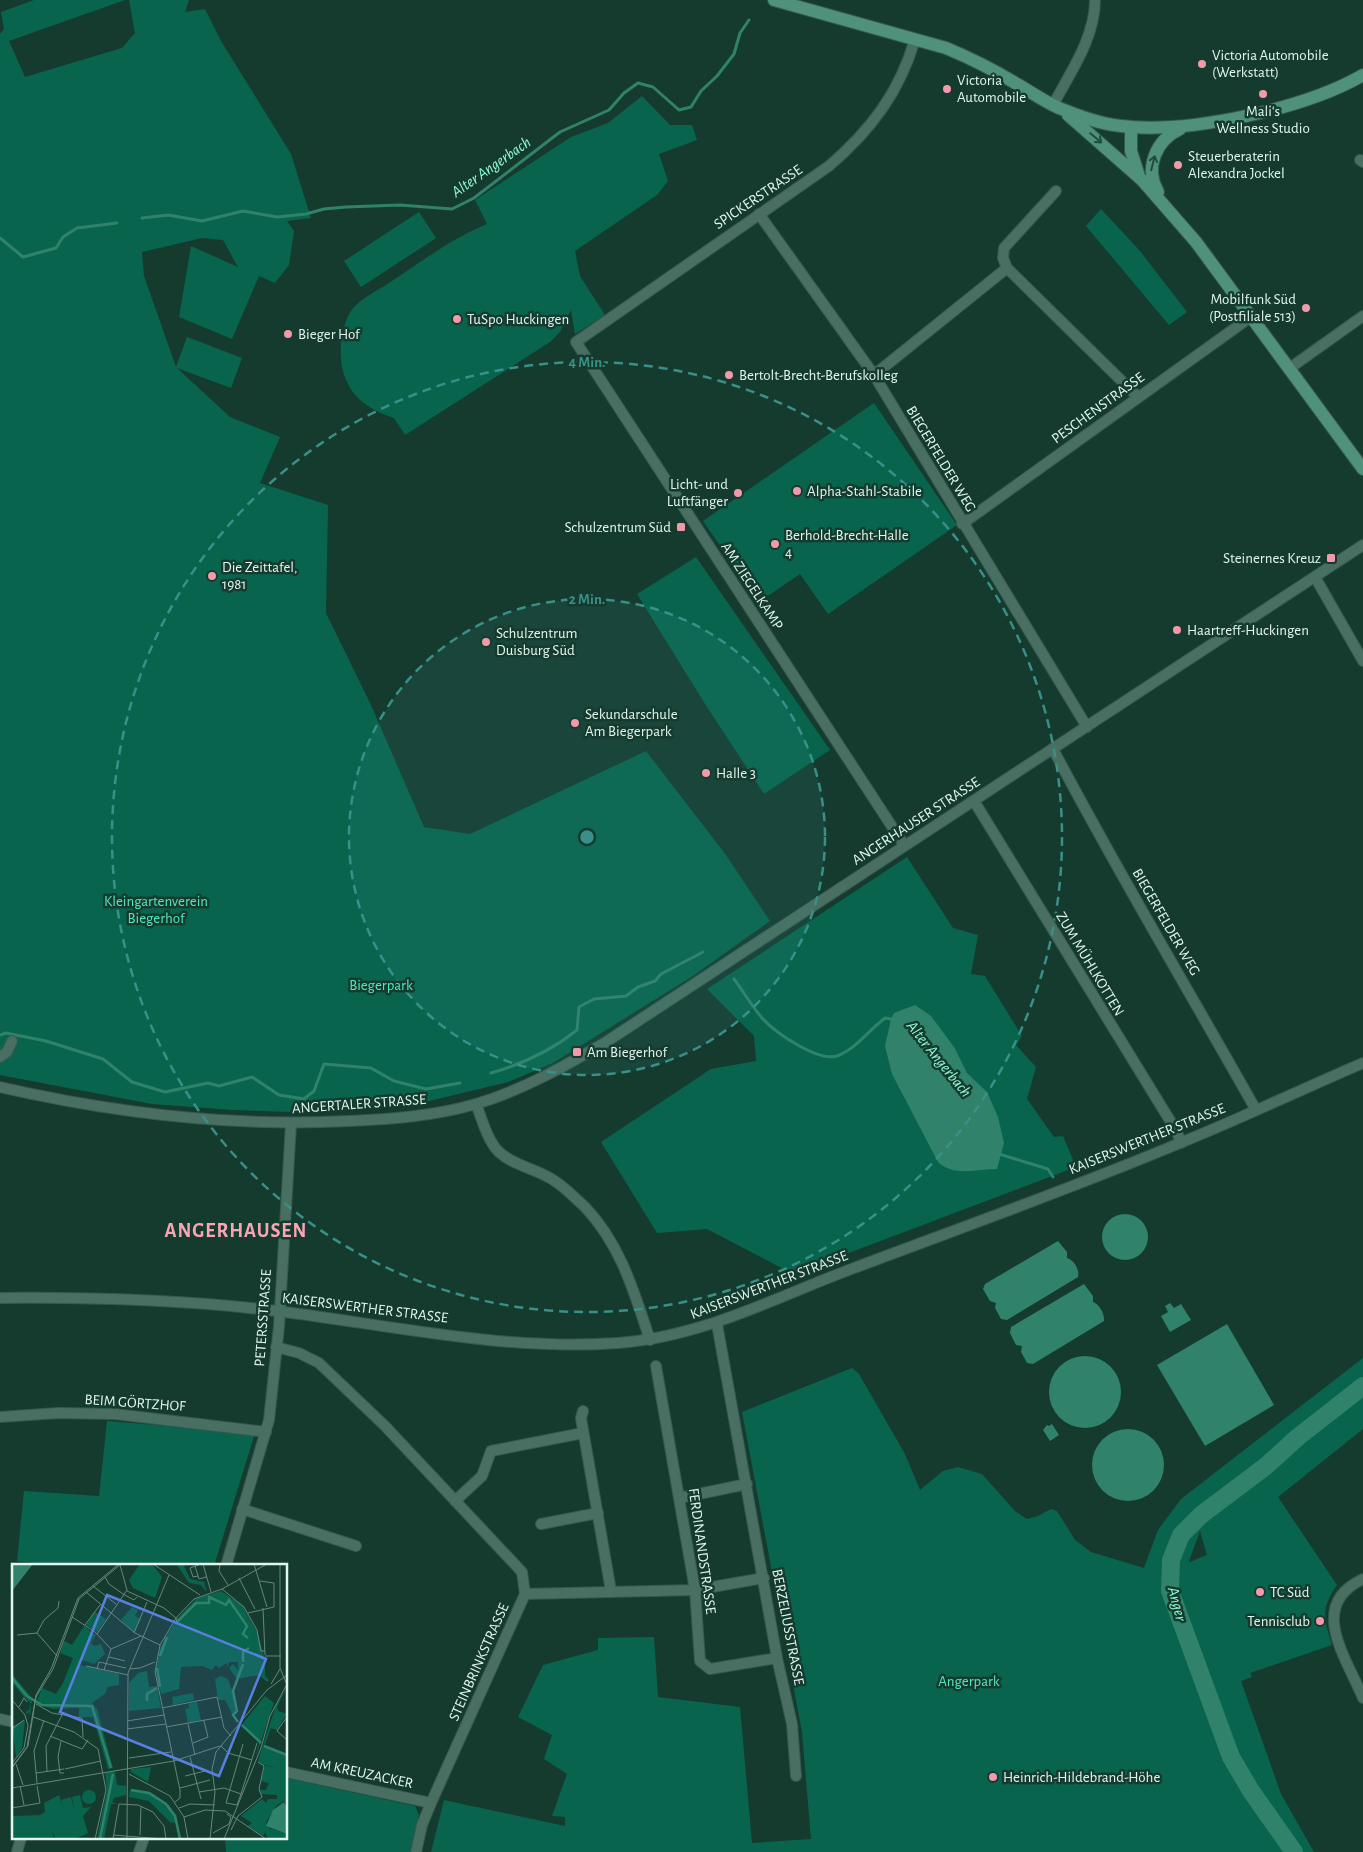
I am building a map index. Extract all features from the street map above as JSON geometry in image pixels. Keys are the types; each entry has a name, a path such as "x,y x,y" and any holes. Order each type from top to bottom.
{"main road":[{"path":"774,0 915,39 969,57 1055,106 1105,146 1142,180 1201,248 1363,469"},
{"path":"1055,106 1097,121 1131,127 1186,126 1231,118 1294,103 1334,89 1363,75"},
{"path":"1166,208 1151,176 1152,164 1164,138 1186,126"},
{"path":"1131,127 1133,159 1142,180"}],"street":[{"path":"1055,106 1086,42 1093,17 1095,0"},
{"name":"SPICKERSTRASSE","path":"576,342 830,166 854,145 874,124 901,78 915,39"},
{"path":"1056,191 1004,248 1003,258 1007,268 1138,397"},
{"name":"BIEGERFELDER WEG","path":"759,214 874,375 962,524 1087,727"},
{"path":"874,375 1007,268"},
{"name":"PESCHENSTRASSE","path":"962,524 1252,316"},
{"path":"1290,368 1363,316"},
{"name":"AM ZIEGELKAMP","path":"576,342 904,846"},
{"name":"ANGERHAUSER STRASSE","path":"476,1104 532,1083 606,1042 1363,545"},
{"path":"1315,577 1363,661"},
{"name":"BIEGERFELDER WEG","path":"1053,749 1174,969 1201,1012 1256,1110"},
{"name":"ZUM MÜHLKOTTEN","path":"974,801 1177,1132 1181,1143"},
{"path":"0,1057 7,1052 12,1041"},
{"name":"KAISERSWERTHER STRASSE","path":"0,1298 174,1302 279,1311 541,1344 586,1345 650,1340 717,1324 854,1268 916,1247 1181,1143 1363,1062"},
{"name":"ANGERTALER STRASSE","path":"0,1087 49,1098 184,1117 291,1124 407,1118 476,1104"},
{"path":"476,1104 486,1131 498,1151 514,1162 549,1177 559,1184 586,1208 601,1228 620,1254 650,1340"},
{"name":"PETERSSTRASSE","path":"227,1564 266,1432 279,1311 291,1124"},
{"name":"BERZELIUSSTRASSE","path":"717,1324 777,1658 792,1724 796,1776"},
{"name":"STEINBRINKSTRASSE","path":"276,1347 299,1353 319,1363 385,1426 522,1572 525,1594 431,1803 422,1825 416,1852"},
{"name":"FERDINANDSTRASSE","path":"656,1366 695,1590 700,1661 705,1667 710,1669 777,1658"},
{"path":"583,1411 581,1418 583,1433 611,1591"},
{"name":"BEIM GÖRTZHOF","path":"0,1417 115,1414 266,1432"},
{"path":"455,1501 482,1476 491,1451 583,1433"},
{"path":"679,1498 747,1484"},
{"path":"242,1509 356,1546"},
{"path":"541,1524 598,1513"},
{"path":"525,1594 695,1590 764,1578"},
{"path":"1363,1579 1345,1589 1337,1598 1333,1611 1336,1632 1363,1698"},
{"name":"AM KREUZACKER","path":"288,1772 431,1803"},
{"path":"139,1852 143,1840"}],"green space":[{"name":"Biegerpark","path":"34,0 125,0 9,41 25,77 122,48 135,33 129,0 189,0 185,12 205,9 221,41 291,154 311,218 287,221 294,231 289,265 275,283 259,276 232,339 179,317 191,246 238,267 223,240 202,238 142,252 144,276 176,367 187,337 242,358 231,388 177,368 230,417 280,437 260,483 328,505 326,613 371,705 424,827 470,834 646,751 726,855 770,921 693,976 553,1063 508,1082 425,1102 320,1113 233,1110 152,1104 0,1075 0,34 4,29 1,12"},
{"name":"TuSpo Huckingen","path":"642,96 670,125 692,125 697,140 659,154 668,181 657,195 575,251 580,276 605,315 575,334 571,310 560,332 550,342 405,435 394,418 369,407 360,399 346,381 341,357 341,342 344,328 354,307 461,236 487,224 475,200 571,137 608,123"},
{"path":"1101,209 1140,251 1187,312 1169,325 1086,226"},
{"path":"419,212 436,238 361,287 344,261"},
{"path":"874,403 957,525 828,614 800,574 759,602 703,521"},
{"path":"696,557 830,750 764,794 705,704 637,594"},
{"path":"907,857 953,928 978,935 971,974 985,976 1022,1036 1016,1045 1036,1067 1027,1099 1054,1137 1063,1136 1076,1167 793,1274 707,1229 657,1233 601,1142 711,1069 756,1061 754,1036 707,989"},
{"name":"Angerpark","path":"1363,1358 1363,1429 1278,1497 1337,1585 1328,1601 1325,1614 1332,1645 1250,1673 1252,1677 1241,1681 1281,1794 1314,1852 431,1852 444,1800 565,1826 565,1817 552,1816 567,1774 544,1759 552,1735 518,1717 543,1665 598,1650 598,1638 654,1637 658,1697 740,1707 752,1843 811,1839 802,1732 742,1412 852,1368 859,1374 905,1454 920,1490 943,1471 958,1467 982,1474 1015,1511 1027,1519 1051,1509 1057,1511 1075,1540 1091,1552 1144,1568 1158,1530 1181,1499","holes":["1200,1531 1207,1555 1189,1561"]},
{"path":"107,1421 255,1433 215,1564 44,1564 17,1561 24,1491 99,1496"},
{"path":"288,1778 415,1806 419,1815 410,1852 226,1852 225,1840 288,1840"}],"water":[{"path":"915,1005 931,1016 954,1047 967,1073 987,1092 998,1117 1004,1143 997,1169 958,1171 944,1167 938,1162 892,1074 885,1046 891,1019 894,1013"},
{"path":"1125,1214 1138,1218 1144,1224 1148,1237 1144,1250 1138,1256 1125,1260 1112,1256 1106,1250 1102,1237 1106,1224 1112,1218"},
{"path":"1058,1241 1067,1252 1067,1258 1076,1266 1078,1277 1007,1320 1001,1319 995,1308 996,1303 990,1301 983,1289 985,1284"},
{"path":"1084,1284 1093,1296 1093,1302 1104,1315 1104,1321 1033,1364 1027,1363 1021,1352 1022,1346 1016,1345 1010,1333 1011,1327"},
{"path":"1170,1303 1174,1308 1181,1304 1191,1320 1170,1332 1161,1316 1168,1312 1165,1306"},
{"path":"1227,1324 1274,1405 1205,1446 1157,1365"},
{"path":"1085,1356 1099,1359 1111,1366 1118,1378 1121,1392 1118,1406 1111,1418 1099,1425 1085,1428 1071,1425 1059,1418 1052,1406 1049,1392 1052,1378 1059,1366 1071,1359"},
{"path":"1052,1424 1059,1435 1050,1441 1043,1430 1047,1425"},
{"path":"1128,1429 1142,1432 1154,1439 1161,1451 1164,1465 1161,1479 1154,1491 1142,1498 1128,1501 1114,1498 1102,1491 1095,1479 1092,1465 1095,1451 1102,1439 1114,1432"}],"waterway":[{"name":"Alter Angerbach","path":"142,218 168,215 202,221 243,211 277,217 306,214 324,209 400,205 452,209 474,198 560,132 609,110 624,93 638,83 653,87 679,110 691,107 701,91 717,76 734,54 740,33 749,20"},
{"name":"Alter Angerbach","path":"0,238 23,257 56,248 63,237 77,228 117,223"},
{"name":"Alter Angerbach","path":"491,1073 536,1056 567,1038 577,1030 579,1007 594,999 626,996 638,987 655,981 661,974 703,952"},
{"name":"Alter Angerbach","path":"734,979 755,1010 769,1025 798,1045 819,1055 829,1057 844,1053 885,1018 891,1019 894,1022"},
{"name":"Alter Angerbach","path":"0,1035 6,1033 46,1041 103,1059 132,1082 165,1092 208,1083 219,1086 252,1077 279,1095 304,1099 314,1091 324,1064 371,1068 394,1081 426,1089 460,1083"},
{"name":"Alter Angerbach","path":"999,1154 1048,1169 1053,1177"},
{"name":"Anger","path":"1294,1852 1251,1791 1231,1757 1170,1591 1171,1560 1181,1535 1201,1515 1266,1466 1298,1437 1363,1386"}],"place":[{"name":"Victoria Automobile (Werkstatt)","path":"1202,64"},
{"name":"Victoria Automobile","path":"947,89"},
{"name":"Mali‘s Wellness Studio","path":"1263,94"},
{"name":"Steuerberaterin Alexandra Jockel","path":"1178,165"},
{"name":"Mobilfunk Süd (Postfiliale 513)","path":"1306,308"},
{"name":"TuSpo Huckingen","path":"457,319"},
{"name":"Bieger Hof","path":"288,334"},
{"name":"Bertolt-Brecht-Berufskolleg","path":"729,375"},
{"name":"Alpha-Stahl-Stabile","path":"797,491"},
{"name":"Licht- und Luftfänger","path":"738,493"},
{"name":"Schulzentrum Süd","path":"681,527"},
{"name":"Berhold-Brecht-Halle 4","path":"775,544"},
{"name":"Steinernes Kreuz","path":"1331,558"},
{"name":"Die Zeittafel, 1981","path":"212,576"},
{"name":"Haartreff-Huckingen","path":"1177,630"},
{"name":"Schulzentrum Duisburg Süd","path":"486,642"},
{"name":"Sekundarschule Am Biegerpark","path":"575,723"},
{"name":"Halle 3","path":"706,773"},
{"name":"Am Biegerhof","path":"577,1052"},
{"name":"TC Süd","path":"1260,1592"},
{"name":"Tennisclub","path":"1320,1621"},
{"name":"Heinrich-Hildebrand-Höhe","path":"993,1777"}],"district":[{"name":"ANGERHAUSEN","path":"236,1231"}],"park label":[{"name":"Kleingartenverein Biegerhof","path":"156,910"}]}
